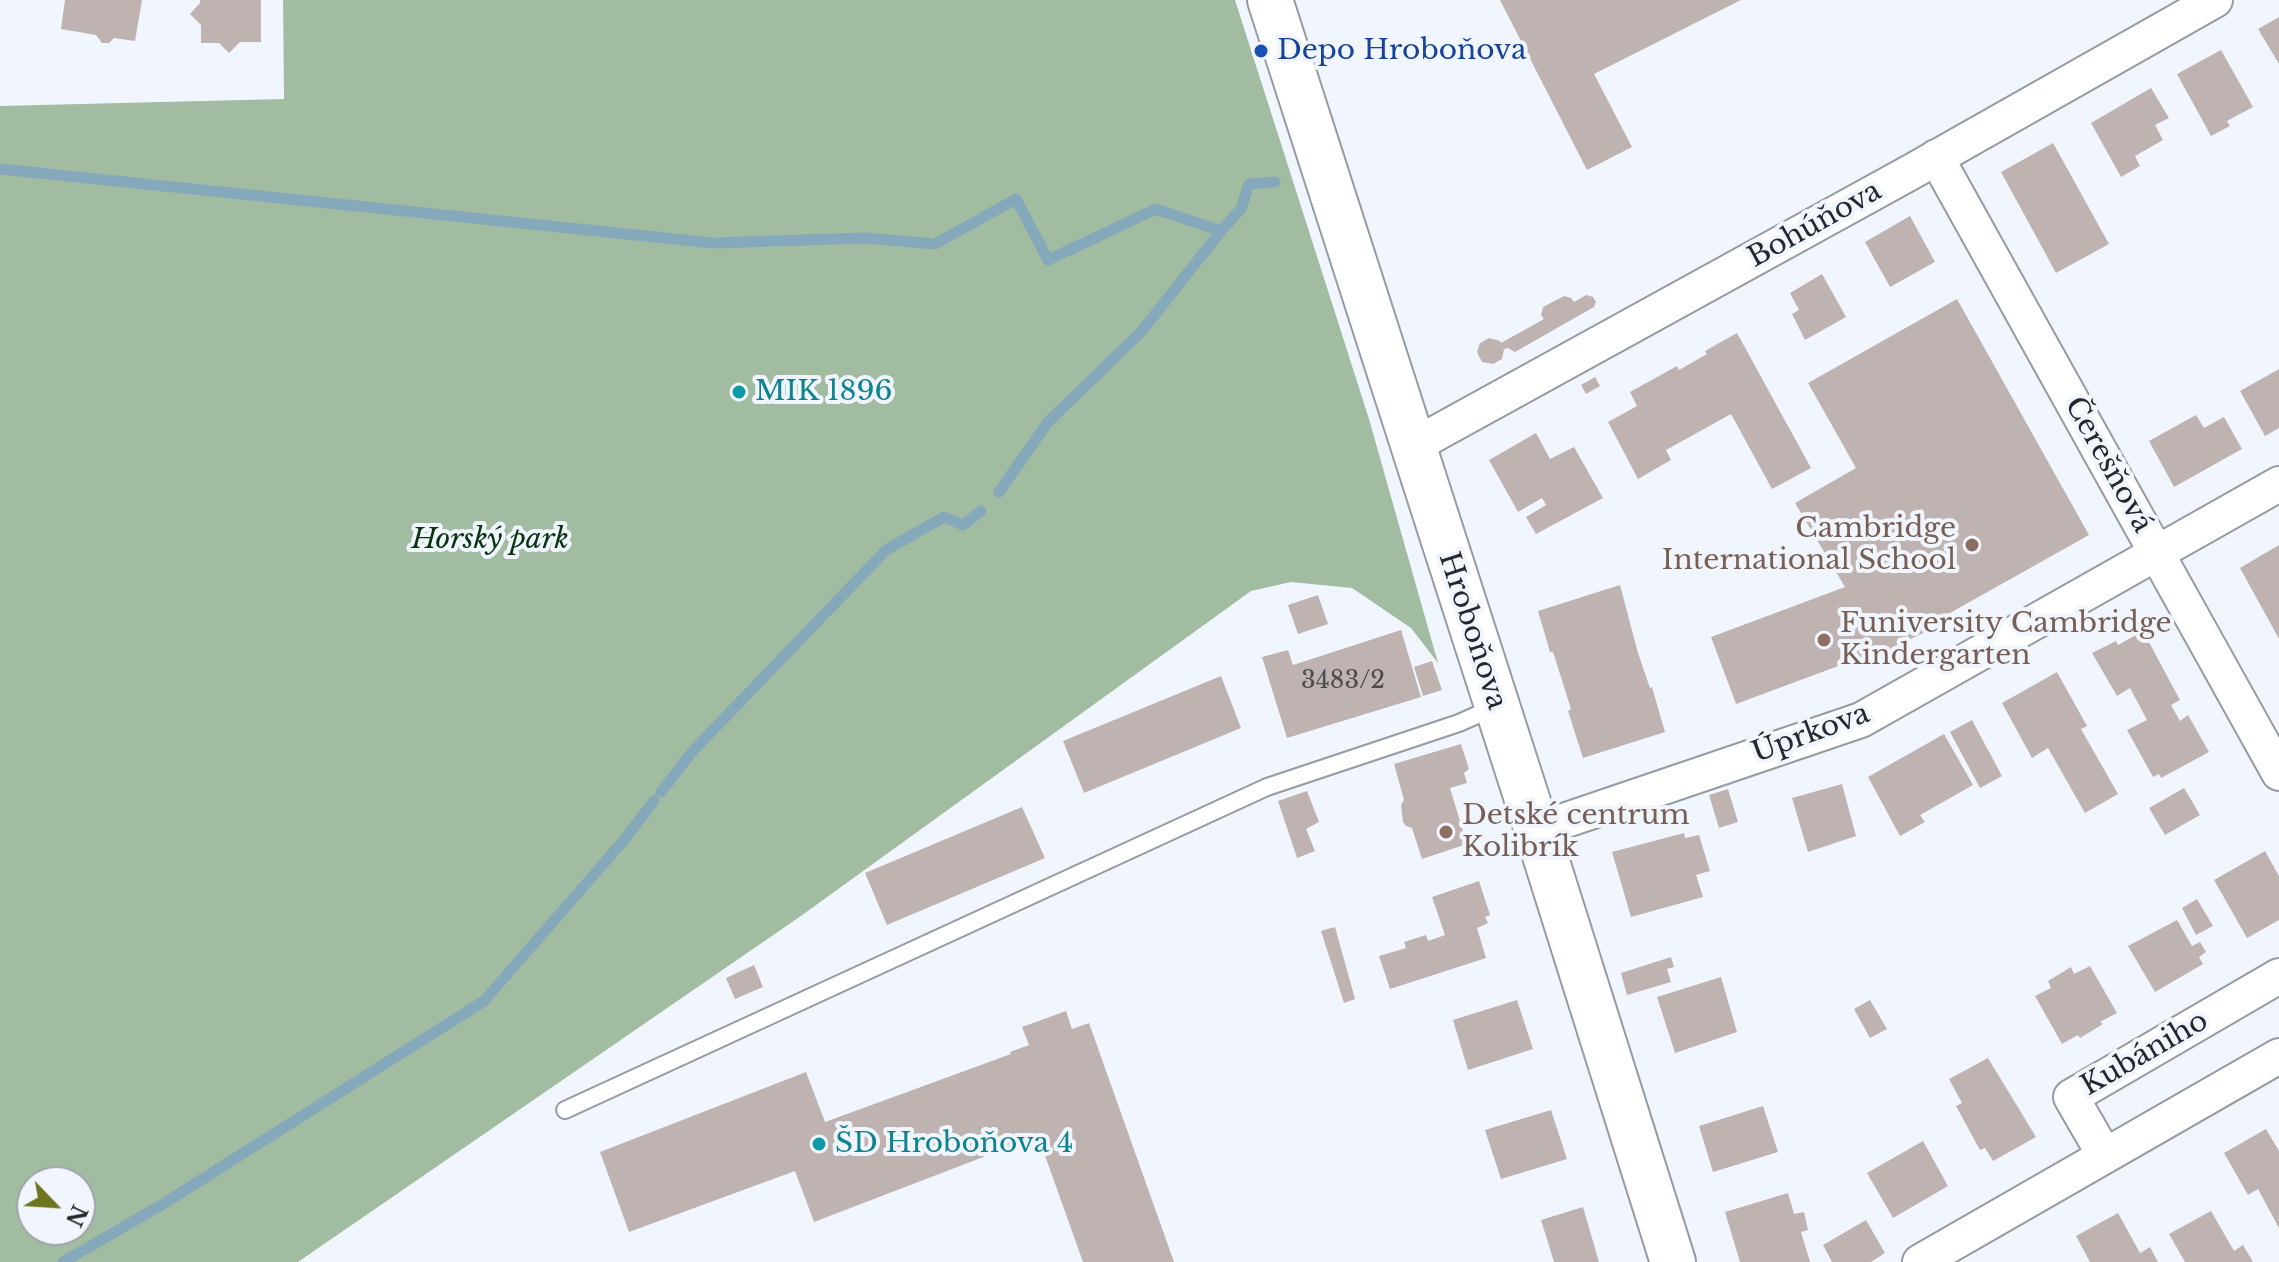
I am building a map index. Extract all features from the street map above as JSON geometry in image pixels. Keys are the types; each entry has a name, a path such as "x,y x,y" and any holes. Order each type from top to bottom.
{"street":[{"name":"Hroboňova","path":"1270,0 1673,1262"},
{"name":"Bohúňova","path":"1413,446 2215,0"},
{"name":"Čerešňová","path":"1936,157 2279,773"},
{"name":"Úprkova","path":"1537,830 1861,720 2279,484"},
{"name":"Kubániho","path":"2105,1156 2071,1097 2279,976"},
{"path":"1920,1262 2279,1056"}],"lane":[{"path":"565,1110 1267,787 1459,723 1497,706"}],"green space":[{"name":"Horský park","path":"283,0 1235,0 1369,419 1438,663 1411,628 1352,588 1291,582 1251,591 798,918 298,1262 0,1262 0,106 284,99"}],"building":[{"path":"65,0 142,0 135,41 114,38 109,43 102,43 96,35 61,29"},
{"path":"200,0 261,0 261,42 240,42 229,53 219,43 201,43 201,25 190,14"},
{"path":"1500,0 1741,0 1594,74 1632,147 1587,170"},
{"path":"2279,17 2279,64 2258,29"},
{"path":"2221,50 2253,107 2227,121 2230,126 2211,136 2177,74"},
{"path":"2151,88 2169,118 2155,125 2163,140 2135,156 2140,166 2121,177 2091,123"},
{"path":"2053,143 2109,244 2056,273 2001,172"},
{"path":"1910,216 1935,262 1890,287 1865,242"},
{"path":"1822,274 1846,317 1805,340 1792,314 1799,310 1790,293"},
{"path":"1586,295 1593,297 1596,302 1594,307 1515,352 1504,349 1502,359 1493,364 1482,362 1477,352 1480,343 1489,338 1501,343 1544,319 1541,315 1543,307 1564,296 1574,302"},
{"path":"1957,299 2089,535 1934,622 1936,627 1877,655 1876,652 1736,704 1711,637 1845,587 1795,503 1856,468 1808,383"},
{"path":"1737,333 1811,468 1772,489 1731,414 1666,450 1671,460 1638,479 1608,422 1637,406 1630,392 1677,366 1679,370"},
{"path":"2279,369 2279,428 2265,436 2240,391"},
{"path":"1595,377 1600,386 1586,394 1581,385"},
{"path":"2196,415 2204,428 2224,417 2242,449 2174,487 2149,441"},
{"path":"1536,433 1550,459 1574,447 1603,498 1536,534 1526,517 1546,505 1542,498 1518,512 1489,460"},
{"path":"2279,545 2279,639 2240,568"},
{"path":"1620,585 1638,653 1665,732 1583,758 1568,711 1571,709 1538,611"},
{"path":"1318,595 1328,624 1298,634 1288,605"},
{"path":"1401,630 1421,697 1287,738 1262,657 1288,650 1293,665"},
{"path":"2143,631 2180,700 2171,705 2180,721 2188,715 2209,752 2161,778 2159,774 2153,777 2127,730 2147,720 2130,688 2117,696 2092,653 2116,641 2118,645"},
{"path":"1432,661 1442,690 1423,696 1414,667"},
{"path":"2057,672 2087,726 2081,729 2118,794 2085,813 2048,748 2032,758 2002,703"},
{"path":"1221,676 1241,728 1084,793 1063,741"},
{"path":"1972,720 2002,776 1980,788 1950,732"},
{"path":"1944,734 1973,785 1920,815 1925,822 1900,836 1868,777"},
{"path":"1461,744 1469,769 1464,773 1467,783 1450,788 1467,844 1422,859 1412,828 1403,822 1401,805 1404,800 1394,764"},
{"path":"1842,784 1856,836 1808,852 1792,798"},
{"path":"2184,788 2200,815 2165,835 2149,808"},
{"path":"1728,789 1738,822 1719,828 1709,795"},
{"path":"1307,791 1319,822 1306,829 1315,851 1297,858 1278,801"},
{"path":"1022,807 1045,858 887,925 865,873"},
{"path":"1684,833 1685,838 1699,835 1710,871 1696,875 1703,897 1631,917 1612,852"},
{"path":"2265,851 2279,876 2279,920 2247,938 2214,880"},
{"path":"1479,881 1490,915 1485,917 1488,923 1477,928 1486,958 1390,989 1379,956 1406,948 1404,942 1426,935 1428,941 1445,935 1432,897"},
{"path":"2197,899 2213,926 2196,935 2182,908"},
{"path":"2177,920 2192,946 2200,942 2206,952 2199,957 2203,964 2155,992 2128,946"},
{"path":"1335,927 1355,999 1344,1003 1321,931"},
{"path":"1671,957 1674,967 1667,969 1671,982 1627,995 1621,973"},
{"path":"754,965 763,987 735,999 726,978"},
{"path":"2090,966 2117,1013 2080,1038 2078,1035 2062,1044 2035,996 2051,988 2048,981 2071,967 2074,974"},
{"path":"1721,977 1737,1032 1675,1053 1657,997"},
{"path":"1517,1000 1533,1049 1468,1070 1453,1020"},
{"path":"1870,1000 1887,1029 1870,1038 1854,1009"},
{"name":"ŠD Hroboňova 4","path":"1066,1011 1072,1029 1089,1023 1174,1262 1083,1262 1038,1136 814,1222 795,1171 629,1232 600,1152 806,1072 825,1122 1011,1054 1029,1045 1022,1027"},
{"path":"1988,1058 2036,1137 1993,1161 1985,1148 1980,1150 1956,1106 1962,1103 1949,1079"},
{"path":"1763,1106 1778,1152 1713,1172 1699,1126"},
{"path":"1551,1110 1567,1159 1501,1179 1485,1130"},
{"path":"2266,1129 2279,1151 2279,1228 2258,1189 2248,1195 2224,1153"},
{"path":"1923,1141 1948,1186 1893,1218 1867,1173"},
{"path":"1788,1193 1794,1214 1804,1212 1808,1230 1801,1232 1810,1262 1740,1262 1725,1212"},
{"path":"1583,1207 1599,1262 1554,1262 1541,1220"},
{"path":"2211,1211 2234,1251 2243,1245 2253,1262 2185,1262 2169,1234"},
{"path":"2118,1213 2140,1253 2150,1247 2158,1262 2090,1262 2076,1236"},
{"path":"1866,1220 1885,1253 1871,1262 1832,1262 1823,1245"}],"waterway":[{"path":"0,169 713,243 865,238 935,244 1016,199 1048,260 1156,209 1221,231"},
{"path":"999,492 1048,422 1141,332 1241,209 1249,184 1275,182"},
{"path":"661,792 691,753 886,550 944,517 963,525 981,511"},
{"path":"63,1262 163,1204 484,1001 624,840 654,801"}],"place":[{"name":"Depo Hroboňova","path":"1261,51"},
{"name":"MIK 1896","path":"739,392"},
{"name":"Cambridge International School","path":"1972,545"},
{"name":"Funiversity Cambridge Kindergarten","path":"1824,640"},
{"name":"Detské centrum Kolibrík","path":"1446,832"},
{"name":"ŠD Hroboňova 4","path":"819,1144"}]}
